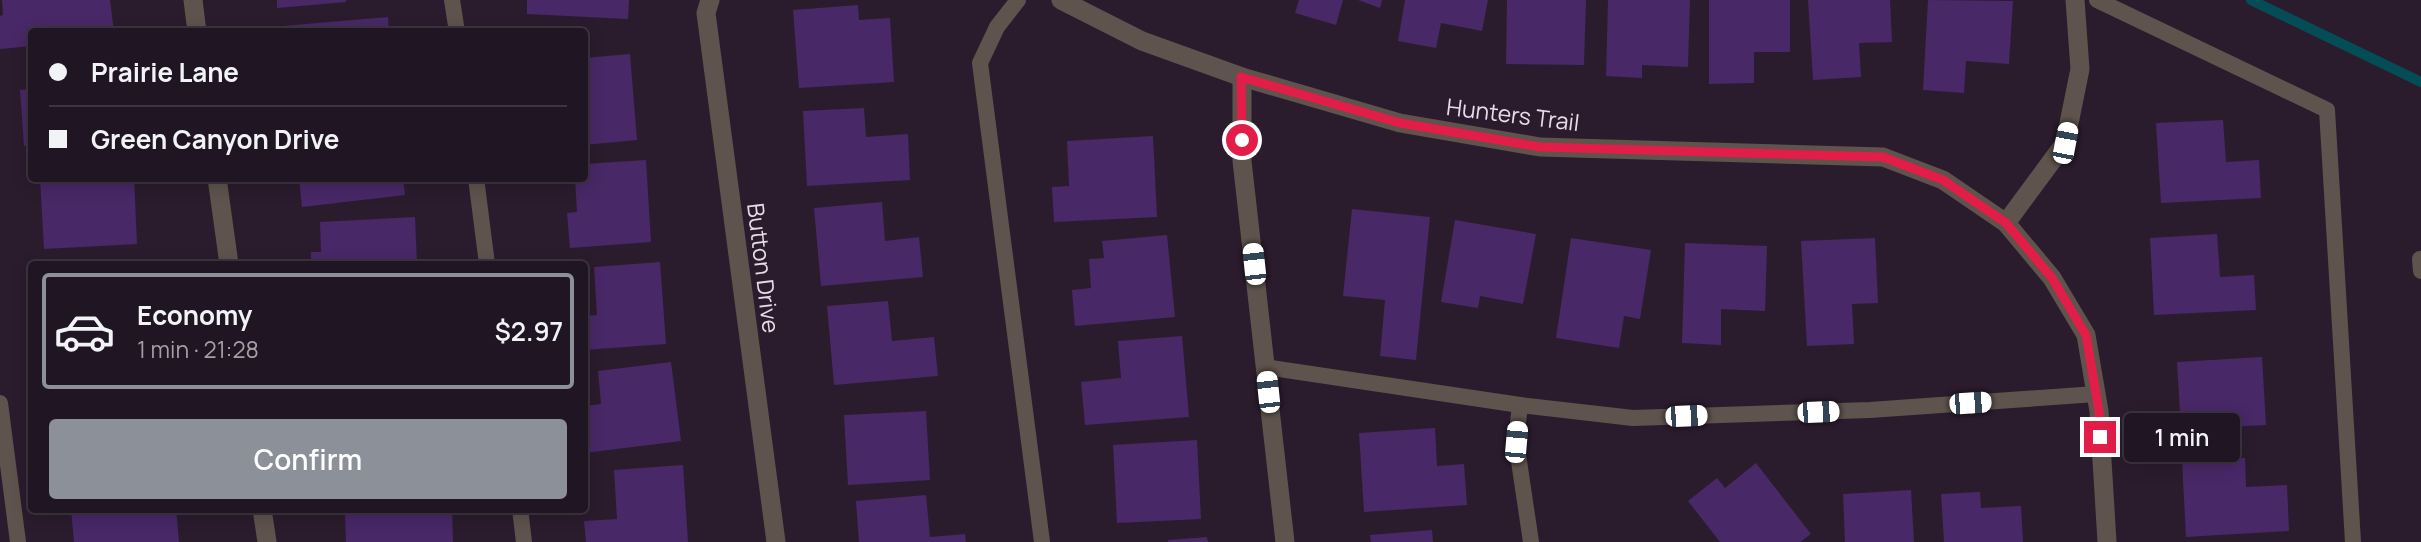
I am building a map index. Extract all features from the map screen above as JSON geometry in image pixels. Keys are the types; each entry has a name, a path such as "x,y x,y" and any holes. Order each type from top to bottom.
{"street":[{"path":"193,0 196,28"},
{"name":"Button Drive","path":"710,0 706,13 776,542"},
{"name":"Hunters Trail","path":"1061,0 1142,41 1241,77 1400,123 1540,147 1883,157 1943,180 2006,223 2052,278 2086,335 2096,394 2107,542"},
{"path":"2006,223 2065,143 2080,69 2075,0"},
{"path":"1241,77 1242,162 1285,542"},
{"path":"218,182 229,261"},
{"path":"263,513 267,542"}],"lane":[{"path":"452,0 456,28"},
{"path":"1018,0 997,27 981,63 1042,542"},
{"path":"2097,0 2327,110 2353,542"},
{"path":"477,182 487,261"},
{"path":"1265,367 1520,405 1633,418 1870,410 2096,394"},
{"path":"0,404 18,542"},
{"path":"1520,405 1516,442 1531,542"},
{"path":"520,513 524,542"}],"building":[{"path":"2,0 110,0 114,28 28,28 28,46 0,49 0,16 3,15"},
{"path":"277,0 346,0 346,2 277,8"},
{"path":"527,0 629,0 628,19 527,14"},
{"path":"1299,0 1343,0 1336,25 1295,13"},
{"path":"1358,0 1382,0 1380,8"},
{"path":"1405,0 1488,0 1482,31 1441,23 1436,48 1398,41"},
{"path":"1507,0 1586,0 1584,65 1506,64"},
{"path":"1608,0 1690,0 1688,67 1642,65 1642,78 1606,76"},
{"path":"1709,0 1790,0 1790,52 1754,52 1754,83 1709,84"},
{"path":"1808,0 1890,0 1892,42 1859,43 1861,77 1813,80"},
{"path":"1928,0 2013,1 2009,64 1966,61 1964,93 1923,90"},
{"path":"858,5 859,20 890,18 894,82 799,88 793,10"},
{"path":"388,17 389,28 283,28"},
{"path":"630,54 637,140 588,145 588,58"},
{"path":"28,89 28,146 24,146 20,90"},
{"path":"864,108 866,137 908,134 910,180 807,186 803,111"},
{"path":"2223,120 2226,162 2259,160 2261,198 2161,203 2156,123"},
{"path":"1153,136 1157,217 1054,222 1052,187 1069,186 1067,141"},
{"path":"646,160 651,242 570,248 567,213 577,212 575,182 588,182 588,164"},
{"path":"40,182 134,182 137,244 44,249"},
{"path":"299,182 403,182 405,195 302,207"},
{"path":"882,202 885,241 919,237 923,277 821,286 814,208"},
{"path":"1352,209 1430,217 1416,360 1380,356 1385,300 1343,296"},
{"path":"415,217 417,261 311,261 311,252 321,252 320,222"},
{"path":"1455,220 1536,234 1523,304 1480,296 1478,308 1441,302"},
{"path":"2217,234 2220,277 2254,275 2256,310 2154,315 2150,238"},
{"path":"1167,235 1175,317 1075,326 1072,290 1091,288 1089,259 1104,258 1102,241"},
{"path":"1571,238 1651,250 1640,319 1624,316 1619,348 1556,338"},
{"path":"1875,238 1878,303 1852,304 1854,344 1807,346 1801,241"},
{"path":"1685,243 1767,246 1765,311 1721,309 1721,345 1682,343"},
{"path":"660,262 666,344 588,350 588,316 597,315 594,267"},
{"path":"888,301 892,341 934,337 938,376 834,385 827,306"},
{"path":"1182,336 1189,417 1085,425 1081,382 1121,378 1118,341"},
{"path":"2262,357 2266,425 2181,429 2177,362"},
{"path":"671,362 681,441 588,453 588,406 601,404 598,371"},
{"path":"926,411 930,480 848,485 844,415"},
{"path":"1435,428 1437,466 1464,464 1467,505 1364,512 1359,433"},
{"path":"1197,440 1201,519 1117,523 1113,445"},
{"path":"2245,458 2246,487 2287,485 2289,531 2186,537 2182,461"},
{"path":"1756,463 1811,534 1800,542 1720,542 1688,501 1717,478 1725,488"},
{"path":"683,465 688,542 586,542 584,521 617,519 614,470"},
{"path":"1911,490 1914,542 1845,542 1843,494"},
{"path":"1980,492 1981,508 2021,506 2023,542 1944,542 1941,494"},
{"path":"926,495 930,537 965,534 966,542 859,542 856,501"},
{"path":"71,513 176,513 179,542 74,542"},
{"path":"452,513 453,542 346,542 345,515"},
{"path":"1432,530 1433,542 1371,542 1370,535"},
{"path":"1207,537 1208,542 1168,542 1168,540"}],"waterway":[{"path":"2251,0 2421,82"}],"route":[{"path":"1242,140 1241,77 1400,123 1540,147 1883,157 1943,180 2006,223 2052,278 2086,335 2099,411 2100,437"}]}
